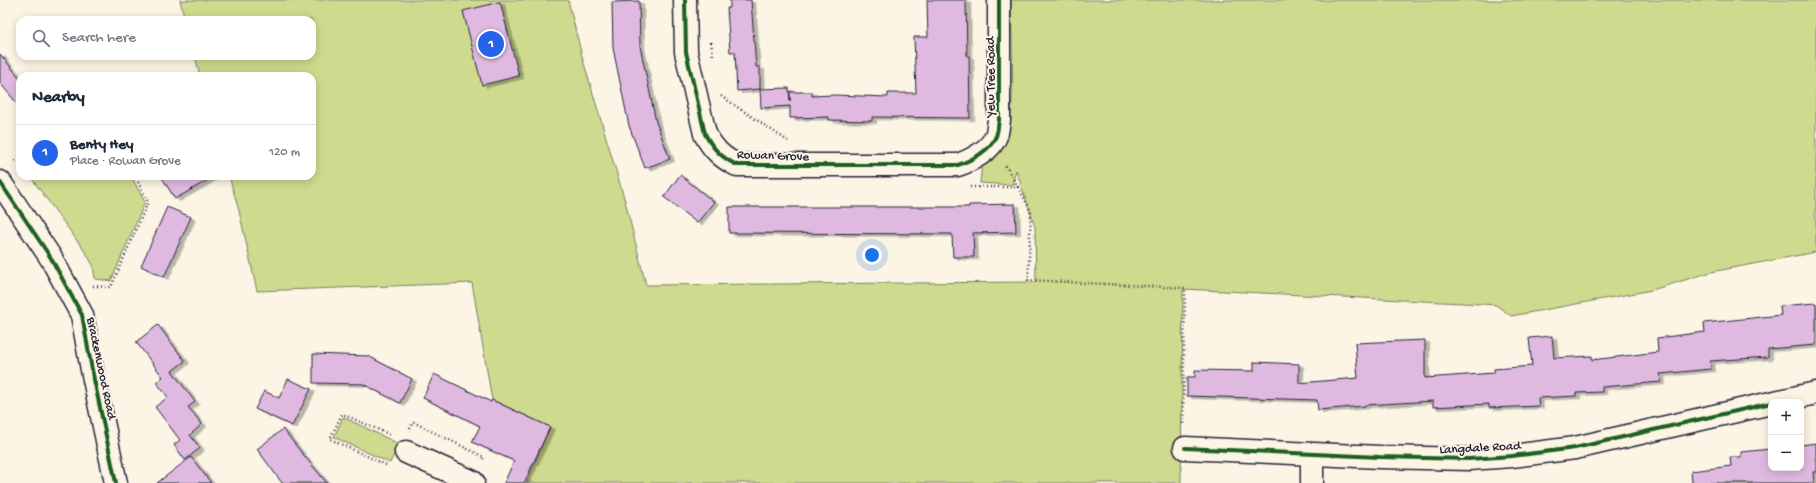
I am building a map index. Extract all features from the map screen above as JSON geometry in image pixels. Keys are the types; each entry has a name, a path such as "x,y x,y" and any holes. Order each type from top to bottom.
{"street":[{"name":"Rowan Grove","path":"685,0 686,52 705,134 710,144 724,159 738,165 958,165 969,161 986,149"},
{"name":"Yew Tree Road","path":"986,149 996,136 999,120 999,0"},
{"name":"Brackenwood Road","path":"0,182 51,258 82,315 116,483"},
{"path":"1789,399 1816,393"},
{"name":"Langdale Road","path":"1185,448 1312,455 1469,459 1512,456 1575,448 1768,404"},
{"path":"398,452 440,476 473,482"},
{"path":"1312,455 1312,483"}],"path":[{"path":"710,38 714,62"},
{"path":"718,94 790,142"},
{"path":"91,286 111,287 148,202 137,180"},
{"path":"1018,186 1031,211 1028,280 1185,288 1182,448 1185,448"},
{"path":"342,414 398,452 330,439 342,414"}],"green space":[{"path":"180,0 568,0 583,60 625,201 646,285 1036,282 1035,227 1016,170 1012,185 980,183 982,162 1003,144 1009,130 1012,94 1011,0 1816,0 1816,252 1711,272 1652,290 1511,316 1496,305 1183,289 1181,483 526,483 550,427 492,400 472,283 257,291 239,211 230,180 316,180 316,72 199,72 196,60 316,60 316,16 184,16"},
{"path":"33,180 133,180 145,202 111,281 95,279 93,265 86,253"},
{"path":"343,417 399,444 390,463 334,437"}],"building":[{"path":"730,0 751,0 756,67 760,67 760,89 737,91 735,52 730,52 727,8 730,8"},
{"path":"927,0 966,0 970,118 872,117 872,121 829,120 829,117 790,118 790,106 761,108 760,89 789,88 790,102 790,92 812,92 812,96 833,95 888,97 888,93 916,93 914,37 928,37"},
{"path":"639,1 640,46 656,122 670,159 645,168 629,126 613,48 612,2"},
{"path":"500,2 519,76 482,85 463,11"},
{"path":"0,54 16,73 16,102 0,83"},
{"path":"680,175 714,202 697,223 664,197"},
{"path":"163,180 208,180 175,199"},
{"path":"1015,204 1016,232 973,233 974,257 953,257 952,234 729,233 729,207 969,207 969,205"},
{"path":"167,207 191,217 164,277 141,266"},
{"path":"1816,303 1816,345 1768,349 1768,357 1710,361 1711,369 1660,374 1661,382 1602,387 1602,392 1576,393 1576,396 1538,398 1539,406 1489,408 1489,404 1433,407 1433,401 1365,405 1318,410 1317,400 1187,396 1187,377 1195,377 1195,370 1254,371 1254,362 1299,364 1299,383 1358,378 1355,343 1425,340 1425,378 1494,373 1494,369 1532,366 1529,338 1552,336 1554,358 1592,356 1592,360 1658,352 1657,338 1705,332 1704,323 1781,315 1780,306"},
{"path":"158,325 185,361 172,371 195,402 188,407 202,424 190,435 200,448 185,460 174,445 180,440 155,407 168,397 156,382 163,377 136,342"},
{"path":"313,354 368,356 412,379 400,403 363,384 313,383"},
{"path":"434,374 491,402 492,400 550,427 524,483 504,483 514,461 472,442 480,426 423,398"},
{"path":"288,379 311,389 292,426 255,409 264,391 279,398"},
{"path":"283,429 327,483 282,483 257,449"},
{"path":"1816,443 1816,472 1813,472 1814,483 1692,483 1691,471 1731,466 1730,457 1741,457 1741,452 1768,449 1768,471 1804,471 1804,445"},
{"path":"191,457 211,483 157,483"}],"cycle path":[{"path":"685,0 686,52 705,134 718,152 737,165 958,165 980,154 994,141 997,134 999,120 999,0"},
{"path":"0,182 51,258 82,315 116,483"},
{"path":"1185,448 1380,457 1469,459 1512,456 1575,448 1768,404"}],"place":[{"name":"Benty Hey","path":"491,44"}]}
